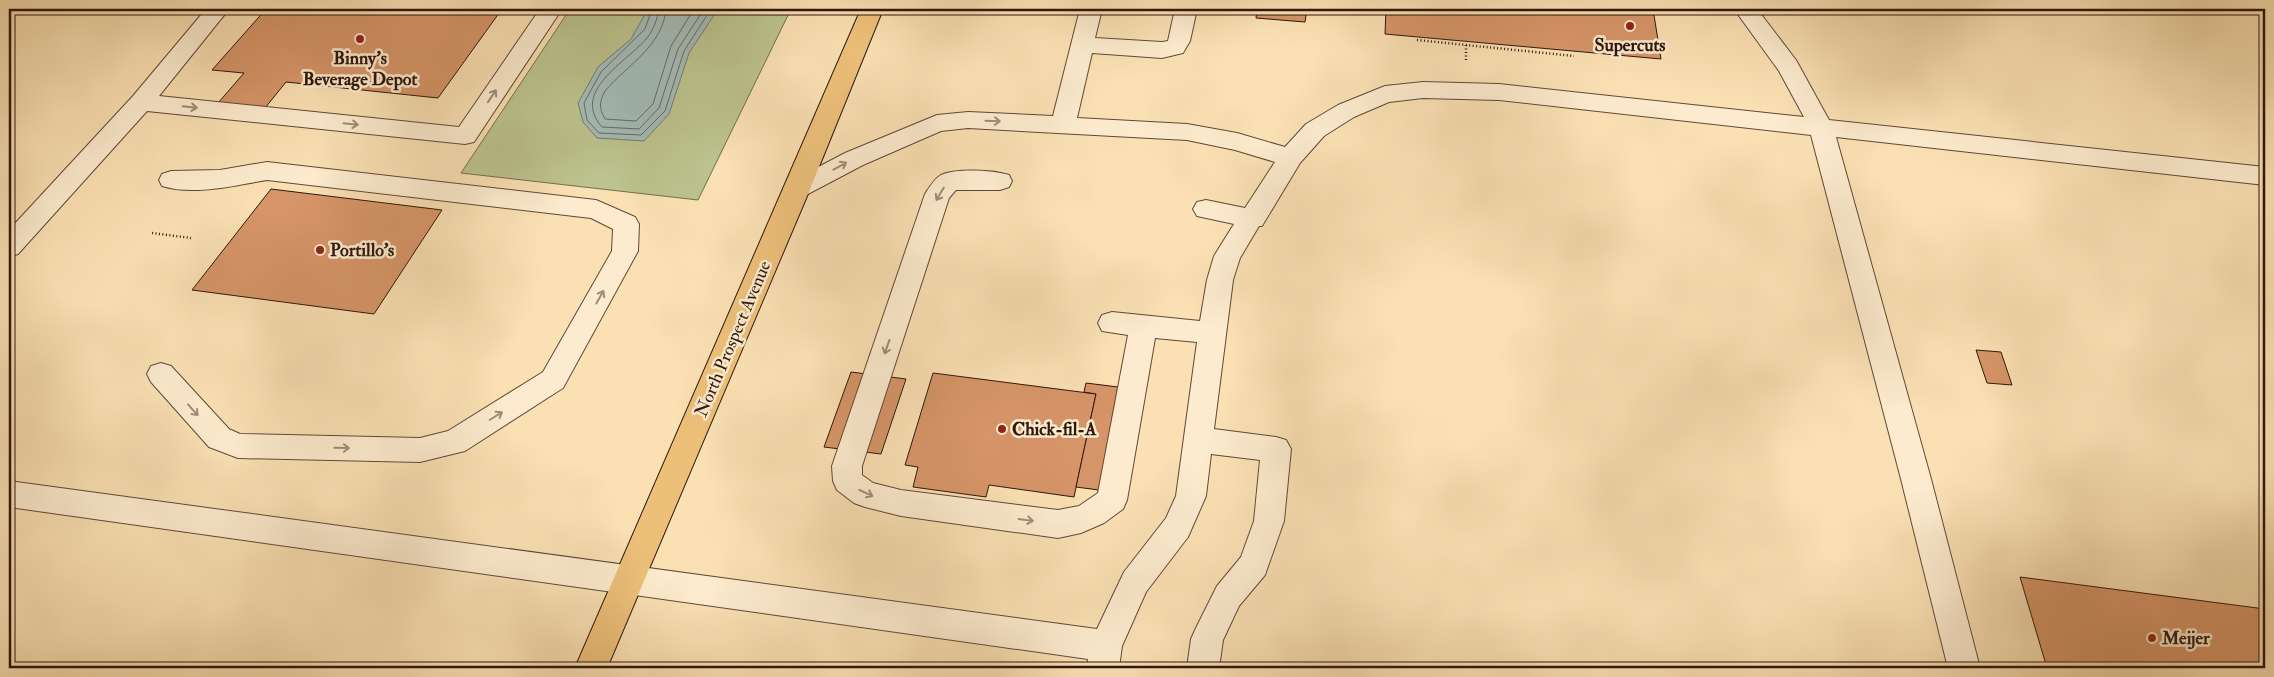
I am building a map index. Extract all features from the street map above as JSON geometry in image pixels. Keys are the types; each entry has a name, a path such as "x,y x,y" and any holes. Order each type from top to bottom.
{"main road":[{"name":"North Prospect Avenue","path":"591,668 797,189 872,9"}],"lane":[{"path":"141,102 465,136 551,9"},
{"path":"1063,124 1091,9"},
{"path":"1082,44 1162,50 1175,48 1179,41 1186,9"},
{"path":"1745,9 1786,62 1812,104 1821,128 1916,479 1964,668"},
{"path":"9,247 141,102 218,11"},
{"path":"9,494 629,580 1104,657 1135,582 1177,527 1192,496 1212,333 1220,280 1227,256 1253,219 1291,157 1315,130 1346,110 1386,94 1424,90 1498,92 2265,176"},
{"path":"797,189 854,159 937,123 968,120 1187,132 1237,142 1291,157"},
{"path":"161,374 219,438 238,446 420,450 455,442 554,380 625,251 626,224 596,209 267,171 220,179 171,180"},
{"path":"1000,181 965,180 949,182 938,194 847,466 848,481 865,494 901,503 1048,523 1073,522 1096,514 1112,500 1144,326"},
{"path":"1206,209 1253,219"},
{"path":"1112,323 1212,333"},
{"path":"1200,440 1276,449 1269,521 1254,565 1228,596 1207,639 1203,668"}],"path":[{"path":"1417,40 1574,56"},
{"path":"1466,45 1466,62"},
{"path":"152,233 191,238"}],"green space":[{"path":"570,9 791,9 698,200 461,173"}],"water":[{"path":"648,9 718,9 689,53 669,114 644,141 597,138 583,122 578,103 598,67 631,39"}],"building":[{"name":"Binny's Beverage Depot","path":"266,9 502,9 438,98 286,82 265,108 218,103 244,73 212,70"},
{"path":"1257,9 1307,9 1305,22 1256,18"},
{"path":"1386,9 1653,9 1661,59 1385,34"},
{"name":"Portillo's","path":"271,189 442,210 374,314 192,290"},
{"path":"1976,350 2001,352 2012,385 1987,383"},
{"path":"851,372 906,379 881,454 824,447"},
{"name":"Chick-fil-A","path":"933,373 1096,394 1074,497 989,485 986,497 913,487 918,467 905,465"},
{"path":"1086,383 1118,387 1099,490 1076,487 1096,394 1084,392"},
{"name":"Meijer","path":"2020,577 2265,609 2265,668 2047,668"}],"place":[{"name":"Supercuts","path":"1630,26"},
{"name":"Binny's Beverage Depot","path":"360,39"},
{"name":"Portillo's","path":"320,250"},
{"name":"Chick-fil-A","path":"1002,429"},
{"name":"Meijer","path":"2152,638"}]}
